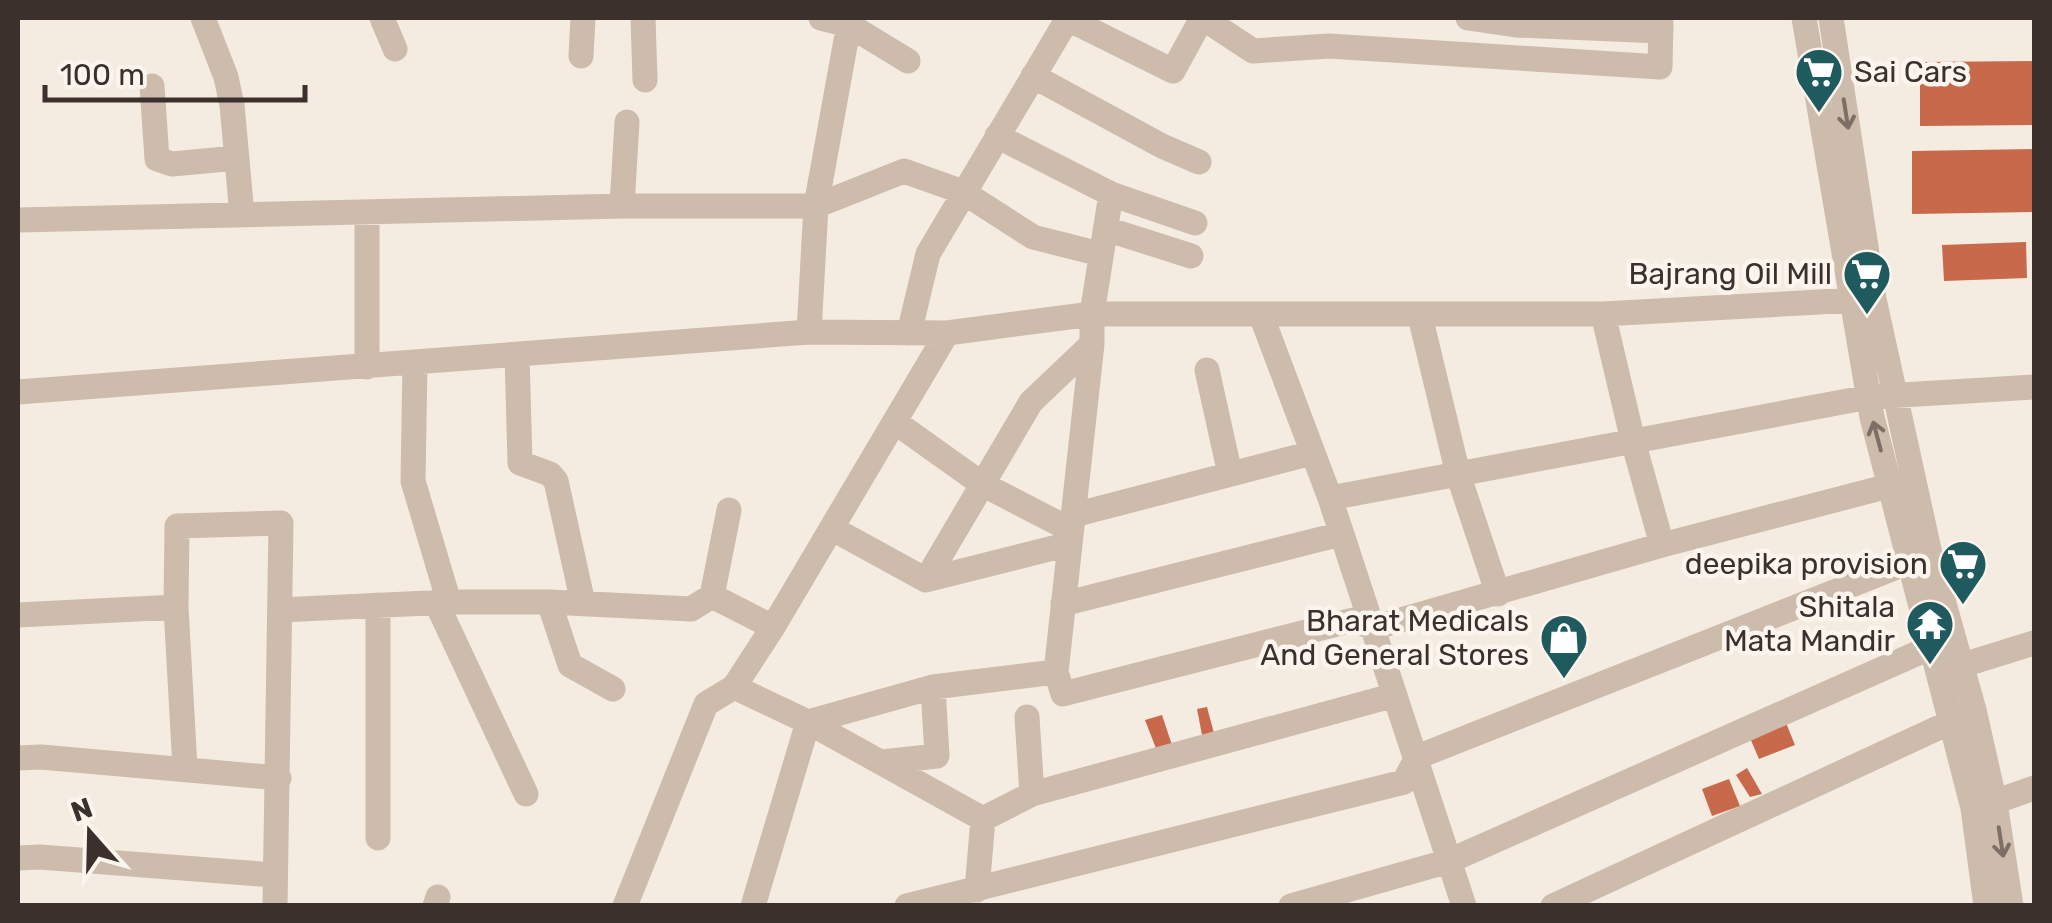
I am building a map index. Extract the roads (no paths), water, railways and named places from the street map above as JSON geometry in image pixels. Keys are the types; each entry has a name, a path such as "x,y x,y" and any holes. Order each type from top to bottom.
{"street":[{"path":"203,18 229,91 242,215"},
{"path":"382,18 395,49"},
{"path":"581,56 583,18"},
{"path":"642,18 645,80"},
{"path":"821,18 849,21 908,61"},
{"path":"909,332 928,254 1068,18 1173,71 1202,18 1252,51 1329,46 1660,67 1661,24 1516,25 1468,18"},
{"path":"1804,18 1881,395 1943,642 1951,722 1984,806 2011,906"},
{"path":"1831,18 1862,299"},
{"path":"809,332 816,206 849,21"},
{"path":"1033,76 1199,162"},
{"path":"152,86 157,159 172,164 237,158"},
{"path":"622,206 627,122"},
{"path":"997,136 1111,194 1195,223"},
{"path":"18,220 622,206 816,206 904,172 963,192 1034,238 1100,254"},
{"path":"1111,194 1092,314 1092,344 1056,672 1062,694 1353,620 1373,628 1662,545 1902,483"},
{"path":"367,212 367,367"},
{"path":"1106,228 1192,256"},
{"path":"18,392 809,332 948,333 1092,314 1603,314 1862,299"},
{"path":"1603,314 1662,545"},
{"path":"1261,315 1330,498 1464,906"},
{"path":"1420,316 1458,474 1498,594"},
{"path":"625,906 706,704 734,687 774,627 948,333"},
{"path":"926,580 1031,402 1092,344"},
{"path":"517,355 520,463 556,480 583,603"},
{"path":"415,363 413,481 442,602 526,794"},
{"path":"1207,370 1230,474"},
{"path":"1330,498 1881,395 2034,387"},
{"path":"894,422 982,484 1071,529"},
{"path":"833,529 926,580 1230,474 1312,453"},
{"path":"280,610 442,602 549,602 690,609 712,596 729,510"},
{"path":"185,768 176,607 177,526 281,523 276,906"},
{"path":"1063,604 1341,534"},
{"path":"907,906 1404,782 1416,757 1920,557"},
{"path":"712,596 774,627"},
{"path":"549,602 570,664 614,690"},
{"path":"378,605 378,838"},
{"path":"18,615 176,607"},
{"path":"1943,642 1963,665 1974,710 1984,806 1986,906"},
{"path":"1291,906 1449,861 1943,642"},
{"path":"1963,665 2034,644"},
{"path":"808,722 932,686 1056,672"},
{"path":"882,762 937,756 932,686"},
{"path":"734,687 808,722 983,819"},
{"path":"983,819 1032,794 1394,695"},
{"path":"1552,906 1974,710"},
{"path":"1027,717 1032,794"},
{"path":"753,906 808,722"},
{"path":"18,758 279,778"},
{"path":"1984,806 2034,788"},
{"path":"977,890 983,819"},
{"path":"18,858 274,875"}],"place":[{"name":"Sai Cars","path":"1819,114"},
{"name":"Bajrang Oil Mill","path":"1867,316"},
{"name":"deepika provision","path":"1963,606"},
{"name":"Shitala Mata Mandir","path":"1930,666"},
{"name":"Bharat Medicals And General Stores","path":"1564,680"}]}
